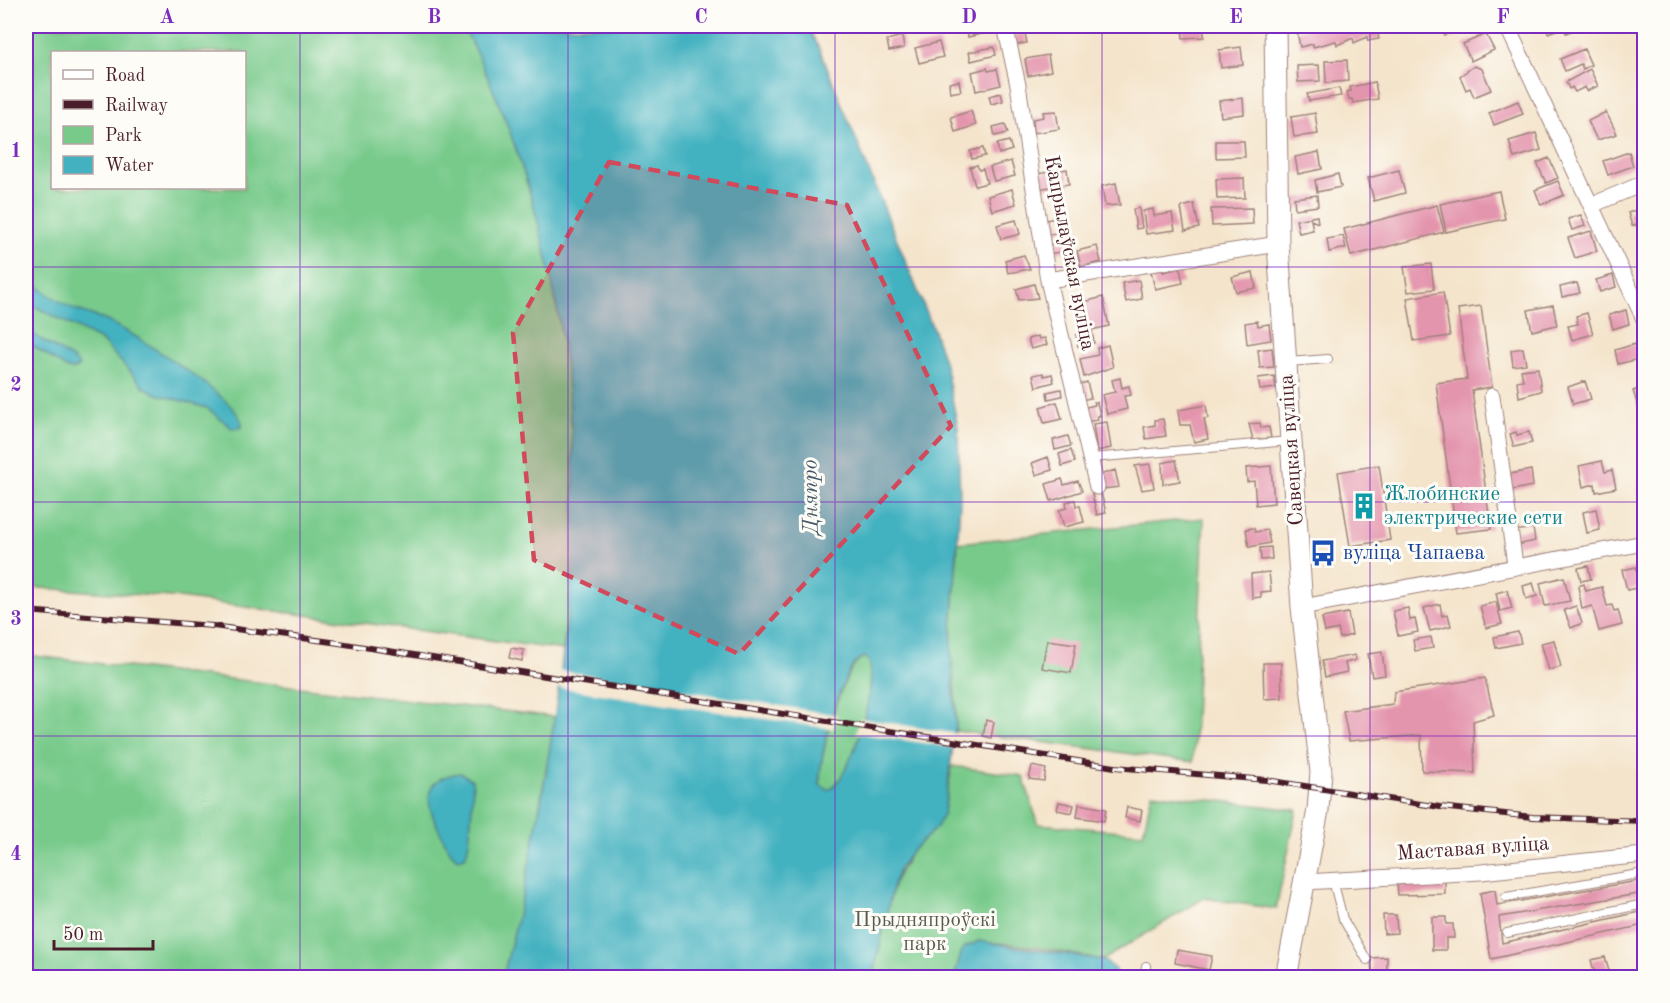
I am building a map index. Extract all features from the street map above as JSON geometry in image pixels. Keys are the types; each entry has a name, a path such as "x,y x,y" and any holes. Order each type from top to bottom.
{"main road":[{"name":"Савецкая вуліца","path":"1275,26 1278,244 1302,607 1321,772 1318,810 1286,978"}],"street":[{"name":"Капрылаўская вуліца","path":"1005,26 1018,85 1048,280 1092,458 1097,487"},
{"path":"1508,26 1644,319"},
{"path":"1592,206 1644,183"},
{"path":"1048,280 1278,244"},
{"path":"1492,396 1515,565"},
{"path":"1302,607 1515,565 1644,543"},
{"name":"Маставая вуліца","path":"1305,882 1481,872 1644,855"}],"lane":[{"path":"1286,362 1328,359"},
{"path":"1092,458 1291,441"},
{"path":"1506,897 1644,873"},
{"path":"1333,880 1343,919 1366,960"},
{"path":"1507,933 1644,904"},
{"path":"1144,978 1146,966"}],"highlighted area":[{"path":"609,162 847,205 951,426 739,654 534,560 513,333"}],"green space":[{"path":"26,26 463,26 493,89 518,154 538,222 554,292 566,363 575,504 570,602 563,650 172,597 26,587"},
{"path":"1204,518 1193,762 956,731 951,647 958,543"},
{"path":"26,655 555,717 526,888 503,977 26,977"},
{"path":"864,657 868,659 871,670 867,707 846,768 837,782 828,790 820,785 827,737 847,677"},
{"name":"Прыдняпроўскі парк","path":"952,766 1023,776 1038,824 1143,833 1152,793 1297,810 1276,909 1204,898 1103,960 1009,944 974,944 963,948 954,977 873,978 893,885 911,852 936,827 944,812"}],"water":[{"name":"Дняпро","path":"463,26 807,26 819,48 934,331 945,364 958,428 960,501 951,647 956,725 944,812 937,827 911,852 900,868 893,885 873,977 503,977 537,825 556,708 570,596 574,502 572,432 565,361 554,292 538,222 518,155 493,89","holes":["863,657 868,659 871,670 870,687 861,729 846,768 837,782 828,790 820,785 820,773 832,715 847,677 855,664"]},
{"path":"26,277 42,290 72,308 110,322 145,342 189,372 227,403 239,416 242,427 233,429 207,408 157,394 144,387 101,340 26,302"},
{"path":"26,330 73,359 79,365 77,368 71,370 66,368 26,341"},
{"path":"461,773 472,780 472,795 467,852 465,857 458,859 450,851 435,821 429,802 432,786 438,780"},
{"path":"979,941 1103,960 1115,969 1116,977 954,977 963,948"}],"pier":[{"path":"557,670 837,715 833,729 555,687"},
{"path":"860,718 958,734 957,748 856,733"}],"building":[{"path":"966,26 988,26 990,32 968,37"},
{"path":"1182,26 1204,26 1204,37 1183,38"},
{"path":"1317,26 1376,26 1379,39 1368,41 1367,37 1354,43 1353,38 1337,45 1336,41 1313,47 1313,44 1300,47 1297,31"},
{"path":"1442,26 1461,26 1462,30 1444,35"},
{"path":"1545,26 1575,26 1576,29 1566,33 1564,27 1548,33"},
{"path":"1025,33 1027,43 1016,45 1014,36"},
{"path":"1486,34 1494,50 1471,61 1463,44"},
{"path":"902,36 904,48 889,51 887,40"},
{"path":"939,42 943,57 919,63 915,48"},
{"path":"994,47 996,55 971,61 969,52"},
{"path":"1241,47 1243,65 1221,68 1219,50"},
{"path":"1584,49 1591,65 1583,69 1581,64 1565,71 1560,59"},
{"path":"1048,55 1051,71 1028,76 1025,59"},
{"path":"1347,60 1348,81 1326,83 1325,61"},
{"path":"1319,65 1320,81 1298,82 1297,66"},
{"path":"1474,66 1482,69 1491,90 1474,97 1470,88 1466,90 1460,76"},
{"path":"987,68 988,71 997,69 1001,85 976,91 972,72"},
{"path":"1590,69 1598,86 1587,91 1585,87 1575,92 1572,87 1569,89 1566,82"},
{"path":"959,81 961,91 950,93 949,83"},
{"path":"1375,82 1378,99 1353,103 1352,99 1349,99 1347,92 1351,91 1350,87"},
{"path":"1339,88 1341,96 1309,101 1307,94"},
{"path":"1001,93 1003,101 991,104 989,96"},
{"path":"1243,98 1244,114 1221,117 1219,101"},
{"path":"1518,101 1523,114 1494,125 1489,113"},
{"path":"971,111 976,125 955,132 951,117"},
{"path":"1056,111 1059,129 1034,133 1033,119 1044,117 1043,112"},
{"path":"1606,112 1617,134 1597,140 1588,121"},
{"path":"1315,113 1318,134 1294,137 1291,117"},
{"path":"1005,124 1008,133 995,136 993,127"},
{"path":"1536,133 1541,150 1514,158 1509,141"},
{"path":"1009,141 1012,150 999,154 997,144"},
{"path":"1216,141 1244,141 1245,157 1216,158"},
{"path":"983,148 985,156 972,159 970,151"},
{"path":"1319,152 1322,169 1298,174 1295,157"},
{"path":"1629,152 1633,166 1608,175 1603,161"},
{"path":"1549,158 1558,178 1546,183 1537,163"},
{"path":"1011,161 1015,176 994,181 990,167"},
{"path":"977,165 979,170 983,169 987,183 975,186 970,167"},
{"path":"1067,169 1069,184 1038,189 1036,174"},
{"path":"1399,170 1405,193 1374,201 1368,178"},
{"path":"1338,174 1341,187 1317,192 1315,180"},
{"path":"1244,178 1245,198 1217,199 1216,179"},
{"path":"1558,181 1564,195 1541,205 1535,190"},
{"path":"1116,183 1120,205 1105,206 1102,186"},
{"path":"1012,189 1016,204 992,211 988,196"},
{"path":"1499,191 1505,219 1446,232 1440,204"},
{"path":"1317,195 1318,206 1295,209 1294,198"},
{"path":"1194,204 1199,228 1185,231 1181,207"},
{"path":"1437,205 1444,232 1351,256 1344,229"},
{"path":"1644,207 1644,222 1632,226 1628,213"},
{"path":"1139,208 1142,228 1136,229 1133,209"},
{"path":"1252,208 1253,224 1212,226 1211,209"},
{"path":"1153,209 1154,216 1172,213 1175,230 1146,234 1143,211"},
{"path":"1581,215 1585,226 1572,230 1568,219"},
{"path":"1317,216 1318,223 1311,220 1313,230 1299,233 1296,220"},
{"path":"1059,217 1062,232 1045,235 1042,221"},
{"path":"1016,220 1020,234 1001,239 997,225"},
{"path":"1591,231 1597,251 1575,258 1568,238"},
{"path":"1343,236 1346,248 1329,252 1327,239"},
{"path":"1068,240 1070,250 1049,254 1047,245"},
{"path":"1097,246 1101,262 1081,267 1077,251"},
{"path":"1024,255 1030,269 1008,273 1005,260"},
{"path":"1431,264 1434,289 1408,292 1404,267"},
{"path":"1180,268 1183,283 1155,289 1151,271 1162,269 1163,272"},
{"path":"1253,272 1256,288 1236,292 1232,277"},
{"path":"1613,275 1616,287 1600,292 1596,280"},
{"path":"1139,280 1142,299 1126,302 1122,283"},
{"path":"1577,283 1580,293 1562,297 1560,287"},
{"path":"1034,284 1038,298 1019,300 1016,289"},
{"path":"1443,292 1450,336 1414,341 1407,298"},
{"path":"1103,297 1109,326 1083,332 1079,312 1086,310 1084,302"},
{"path":"1553,305 1557,325 1532,331 1528,310"},
{"path":"1481,306 1492,387 1472,390 1491,529 1456,533 1436,383 1467,379 1458,309"},
{"path":"1626,310 1629,324 1613,329 1609,315"},
{"path":"1587,313 1593,334 1572,340 1568,326 1578,324 1576,316"},
{"path":"1257,321 1258,326 1269,324 1271,340 1247,344 1245,323"},
{"path":"1092,332 1094,343 1078,346 1076,335"},
{"path":"1038,336 1039,339 1045,338 1047,345 1031,349 1028,339"},
{"path":"1635,344 1639,359 1618,364 1615,350"},
{"path":"1108,345 1113,367 1084,377 1080,359 1098,355 1097,348"},
{"path":"1272,348 1274,367 1260,368 1258,350"},
{"path":"1523,348 1526,364 1513,366 1511,350"},
{"path":"1538,368 1541,391 1519,397 1517,381 1523,380 1521,370"},
{"path":"1043,373 1044,376 1052,374 1054,382 1036,387 1033,375"},
{"path":"1274,376 1276,388 1260,390 1258,378"},
{"path":"1120,378 1122,388 1129,386 1131,395 1124,396 1127,409 1107,414 1102,395 1115,392 1112,380"},
{"path":"1585,381 1591,399 1573,404 1568,387"},
{"path":"1087,382 1091,398 1081,400 1077,385"},
{"path":"1644,387 1644,408 1639,409 1633,391"},
{"path":"1061,389 1062,396 1048,399 1047,392"},
{"path":"1057,402 1062,419 1044,423 1040,407"},
{"path":"1094,402 1097,402 1100,416 1097,416 1098,420 1085,422 1082,408 1095,405"},
{"path":"1206,405 1208,418 1204,419 1208,439 1194,442 1190,425 1180,425 1178,410"},
{"path":"1163,419 1166,436 1146,439 1144,427 1155,425 1155,420"},
{"path":"1107,422 1111,448 1097,451 1093,424"},
{"path":"1260,423 1261,428 1269,427 1271,438 1253,440 1249,424"},
{"path":"1516,432 1517,435 1529,432 1532,443 1514,447 1510,434"},
{"path":"1068,436 1071,446 1055,450 1053,440"},
{"path":"1071,450 1075,462 1062,466 1059,454"},
{"path":"1048,457 1052,470 1036,475 1032,463"},
{"path":"1176,460 1180,481 1163,484 1162,463"},
{"path":"1602,461 1605,472 1612,470 1616,488 1596,492 1595,484 1583,487 1579,466"},
{"path":"1150,464 1154,488 1142,490 1135,466"},
{"name":"Жлобинские электрические сети","path":"1379,465 1390,540 1350,546 1338,472"},
{"path":"1271,466 1274,503 1256,505 1254,481 1247,482 1246,468"},
{"path":"1115,470 1119,487 1103,489 1100,475"},
{"path":"1531,470 1533,486 1512,490 1510,474"},
{"path":"1062,479 1064,485 1078,481 1082,491 1051,501 1046,484"},
{"path":"1644,480 1644,499 1641,500 1638,481"},
{"path":"1101,492 1106,513 1097,515 1092,494"},
{"path":"1075,500 1076,506 1080,506 1084,522 1064,527 1059,510 1067,508 1066,502"},
{"path":"1596,509 1600,530 1587,533 1583,512"},
{"path":"1254,528 1255,532 1267,530 1270,543 1249,547 1246,529"},
{"path":"1533,528 1535,541 1517,545 1515,531"},
{"path":"1271,547 1272,559 1261,560 1260,548"},
{"path":"1588,566 1591,579 1581,581 1578,568"},
{"path":"1636,567 1641,587 1627,590 1622,570"},
{"path":"1269,572 1271,591 1261,592 1261,597 1252,598 1251,574"},
{"path":"1564,577 1570,601 1545,606 1540,583"},
{"path":"1533,583 1537,596 1526,599 1523,586"},
{"path":"1584,584 1586,591 1602,587 1607,606 1612,605 1614,611 1618,610 1622,625 1599,631 1592,606 1582,609 1578,586"},
{"path":"1507,590 1512,608 1500,611 1496,593"},
{"path":"1496,602 1502,624 1486,628 1480,606"},
{"path":"1440,604 1442,616 1448,614 1451,626 1430,631 1424,608"},
{"path":"1576,606 1582,623 1571,628 1564,610"},
{"path":"1408,608 1410,620 1415,619 1418,632 1398,636 1393,611"},
{"path":"1348,613 1352,635 1340,638 1338,629 1325,632 1322,618"},
{"path":"1518,632 1521,643 1496,648 1494,637"},
{"path":"1431,637 1433,648 1415,651 1413,640"},
{"path":"1047,640 1076,644 1071,673 1042,668"},
{"path":"1554,640 1561,667 1549,670 1541,643"},
{"path":"511,648 524,650 522,661 509,658"},
{"path":"1382,652 1385,675 1372,677 1368,654"},
{"path":"1355,655 1356,660 1345,663 1347,672 1325,677 1322,661"},
{"path":"1263,663 1281,663 1282,698 1264,699"},
{"path":"1485,678 1494,715 1473,721 1475,773 1422,771 1421,735 1349,741 1343,711 1393,704 1394,692"},
{"path":"986,720 994,722 991,738 983,736"},
{"path":"1032,766 1046,769 1044,781 1029,779"},
{"path":"1059,802 1074,805 1072,813 1057,810"},
{"path":"1079,804 1106,809 1104,821 1077,817"},
{"path":"1127,807 1142,810 1140,821 1125,818"},
{"path":"1644,880 1644,893 1499,917 1502,943 1644,911 1644,925 1491,959 1480,893 1495,890 1497,905"},
{"path":"1445,881 1445,894 1398,895 1397,882"},
{"path":"1383,915 1396,915 1397,933 1384,934"},
{"path":"1432,917 1446,917 1446,924 1453,924 1454,938 1446,938 1446,950 1432,950"},
{"path":"1177,950 1212,956 1209,970 1175,963"},
{"path":"1387,957 1387,976 1372,976 1371,958"},
{"path":"1605,957 1610,975 1596,978 1591,960"}],"railway":[{"path":"26,611 213,626 339,643 1115,767 1266,780 1440,807 1533,817 1644,821"}],"place":[{"name":"Жлобинские электрические сети","path":"1364,506"},
{"name":"вуліца Чапаева","path":"1323,553"}]}
